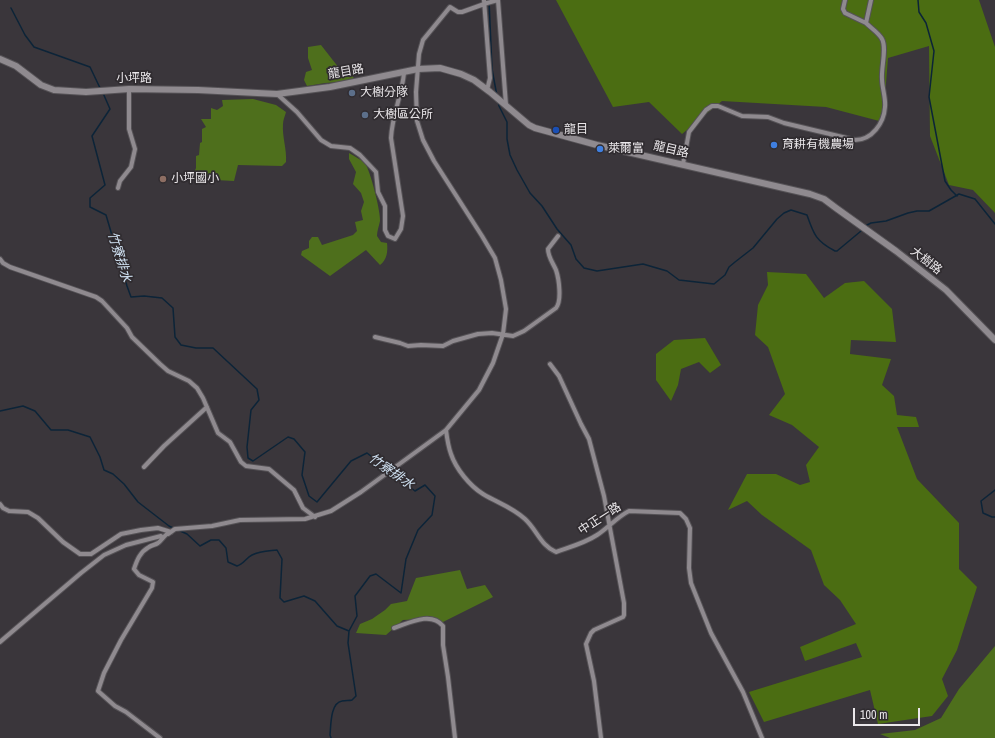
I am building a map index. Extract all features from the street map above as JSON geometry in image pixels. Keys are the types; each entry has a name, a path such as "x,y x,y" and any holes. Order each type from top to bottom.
{"street":[{"path":"160,738 126,712 115,706 98,691 104,673 121,640 152,588 153,582 139,575 134,569 137,559 141,554 149,547 156,545 167,533 181,529 212,526 240,520 305,519 331,511 361,492 446,430 479,390 494,363 503,334 506,310 504,294 495,258 434,161 423,140 417,121 417,62 423,40 450,7 458,12 462,12 485,2 497,0 506,106"},
{"path":"684,164 689,132 706,110 712,106 718,106 742,116 768,117 784,123 855,140 862,140 875,132 883,118 886,106 882,80 884,46 882,38 866,23 846,13 843,9 845,0"},
{"path":"866,23 872,0"},
{"path":"485,2 490,78 488,91"},
{"name":"小坪路","path":"0,59 16,66 41,85 54,90 86,92 129,89 198,90 277,94"},
{"name":"龍目路","path":"277,94 330,87 418,69 440,68 461,74 474,80 529,125 535,128 597,145 810,194 824,199 836,208"},
{"path":"277,94 297,112 321,140 331,146 350,148 360,155 376,172 378,192 385,206 385,230 388,236 394,239 401,229 403,216 391,138 392,125 403,87 404,73"},
{"path":"118,188 120,181 131,167 135,149 129,129 129,89"},
{"name":"大樹路","path":"836,208 896,251 946,290 995,340"},
{"path":"376,337 408,346 443,346 453,341 478,334 492,332 513,336 524,331 558,305 560,300 556,271 548,254 548,249 558,236"},
{"path":"0,259 3,263 10,267 96,297 127,328 132,337 160,364 168,371 189,381 196,388 207,407 218,433 230,442 241,462 246,466 269,469 294,490 303,508 315,517"},
{"path":"550,364 559,376 581,424 590,439 604,496 625,610 623,617 591,633 586,644 594,682 601,738"},
{"path":"144,467 164,446 207,407"},
{"name":"中正一路","path":"446,430 451,454 457,468 470,483 483,494 515,510 529,522 549,549 556,552 583,542 596,535 629,511 680,513 686,519 690,528 689,568 691,583 711,633 743,692 762,738"},
{"path":"0,504 3,508 9,511 28,512 38,518 63,542 80,554 91,554 121,534 158,528 172,532"},
{"path":"0,642 80,572 104,555 126,545 161,536"},
{"path":"394,628 415,620 424,619 435,619 443,626 443,645 455,738"}],"green space":[{"path":"556,0 979,0 995,47 995,213 973,190 949,185 930,136 929,46 888,58 883,122 826,107 722,101 682,134 649,102 613,107"},
{"path":"321,45 339,68 349,73 357,81 307,86 304,80 306,72 312,70 308,58 308,47"},
{"path":"253,99 276,105 286,112 283,121 283,129 286,162 282,166 238,165 234,181 197,179 193,175 196,168 196,156 199,155 200,143 202,142 202,129 206,127 201,119 211,119 211,108 217,110 223,106 222,100"},
{"path":"349,153 365,163 370,174 380,216 377,236 381,242 387,243 387,252 386,258 380,265 366,250 330,276 301,255 302,251 309,248 309,241 312,237 318,237 322,245 353,235 357,231 355,222 363,220 361,211 364,202 361,193 353,184 356,172 349,159"},
{"path":"767,272 806,274 824,298 845,283 864,281 892,309 896,342 851,340 850,354 891,359 882,385 894,396 897,415 916,417 919,427 897,427 917,479 959,523 959,569 977,587 957,650 942,679 948,696 932,716 878,724 870,690 764,722 749,692 862,657 856,643 805,661 800,647 856,624 840,600 824,585 811,550 762,515 747,501 728,510 747,474 776,474 800,485 810,482 806,465 819,447 792,425 769,415 785,394 768,347 755,335 758,305 768,285"},
{"path":"705,338 721,365 710,373 699,362 681,369 678,385 671,401 656,380 656,354 674,340"},
{"path":"460,570 467,589 485,585 493,597 441,623 425,619 403,620 386,635 356,633 360,624 372,619 391,604 407,601 416,578"},
{"path":"995,646 995,738 890,738 880,734 915,730 941,718 959,689"}],"waterway":[{"path":"489,0 492,69 497,96"},
{"path":"918,0 919,12 926,23 934,51 929,97 945,181 957,196"},
{"name":"竹寮排水","path":"11,8 25,35 34,47 90,67 101,90"},
{"name":"竹寮排水","path":"103,93 110,109 92,136 105,185 90,198 90,207 106,215 131,297 144,296 162,298 173,308 175,337 181,345 196,348 213,348 257,389 259,400 251,410 247,447 248,458 253,461 288,437 294,439 305,452 302,475 309,496 317,502 351,461 367,453 415,491 425,485 435,496 432,515 418,530 406,559 401,593 376,574 370,576 355,596 357,616 349,631 348,643 356,696 352,700 342,701 335,706 331,721 331,738"},
{"path":"498,101 507,122 507,139 510,155 517,170 530,193 542,206 557,229 571,245 576,259 584,268 597,271 643,264 667,271 679,280 714,284 725,275 729,267 753,248 777,219 784,213 791,210 807,215 816,237 835,251 837,251 861,231"},
{"path":"867,225 886,221 908,213 929,211 959,194 975,199 995,224"},
{"path":"0,411 23,406 35,411 51,430 68,430 90,437 100,457 104,470 113,474 124,484 138,502 175,529"},
{"path":"995,490 981,501 983,513 995,517"},
{"path":"178,530 187,534 200,546 211,540 219,540 226,548 228,562 237,566 250,556 264,551 277,550 282,559 280,598 284,602 304,596 315,601 337,626 349,631"}],"place":[{"name":"大樹分隊","path":"352,93"},
{"name":"大樹區公所","path":"365,115"},
{"name":"龍目","path":"556,130"},
{"name":"育耕有機農場","path":"774,145"},
{"name":"萊爾富","path":"600,149"},
{"name":"小坪國小","path":"163,179"}]}
